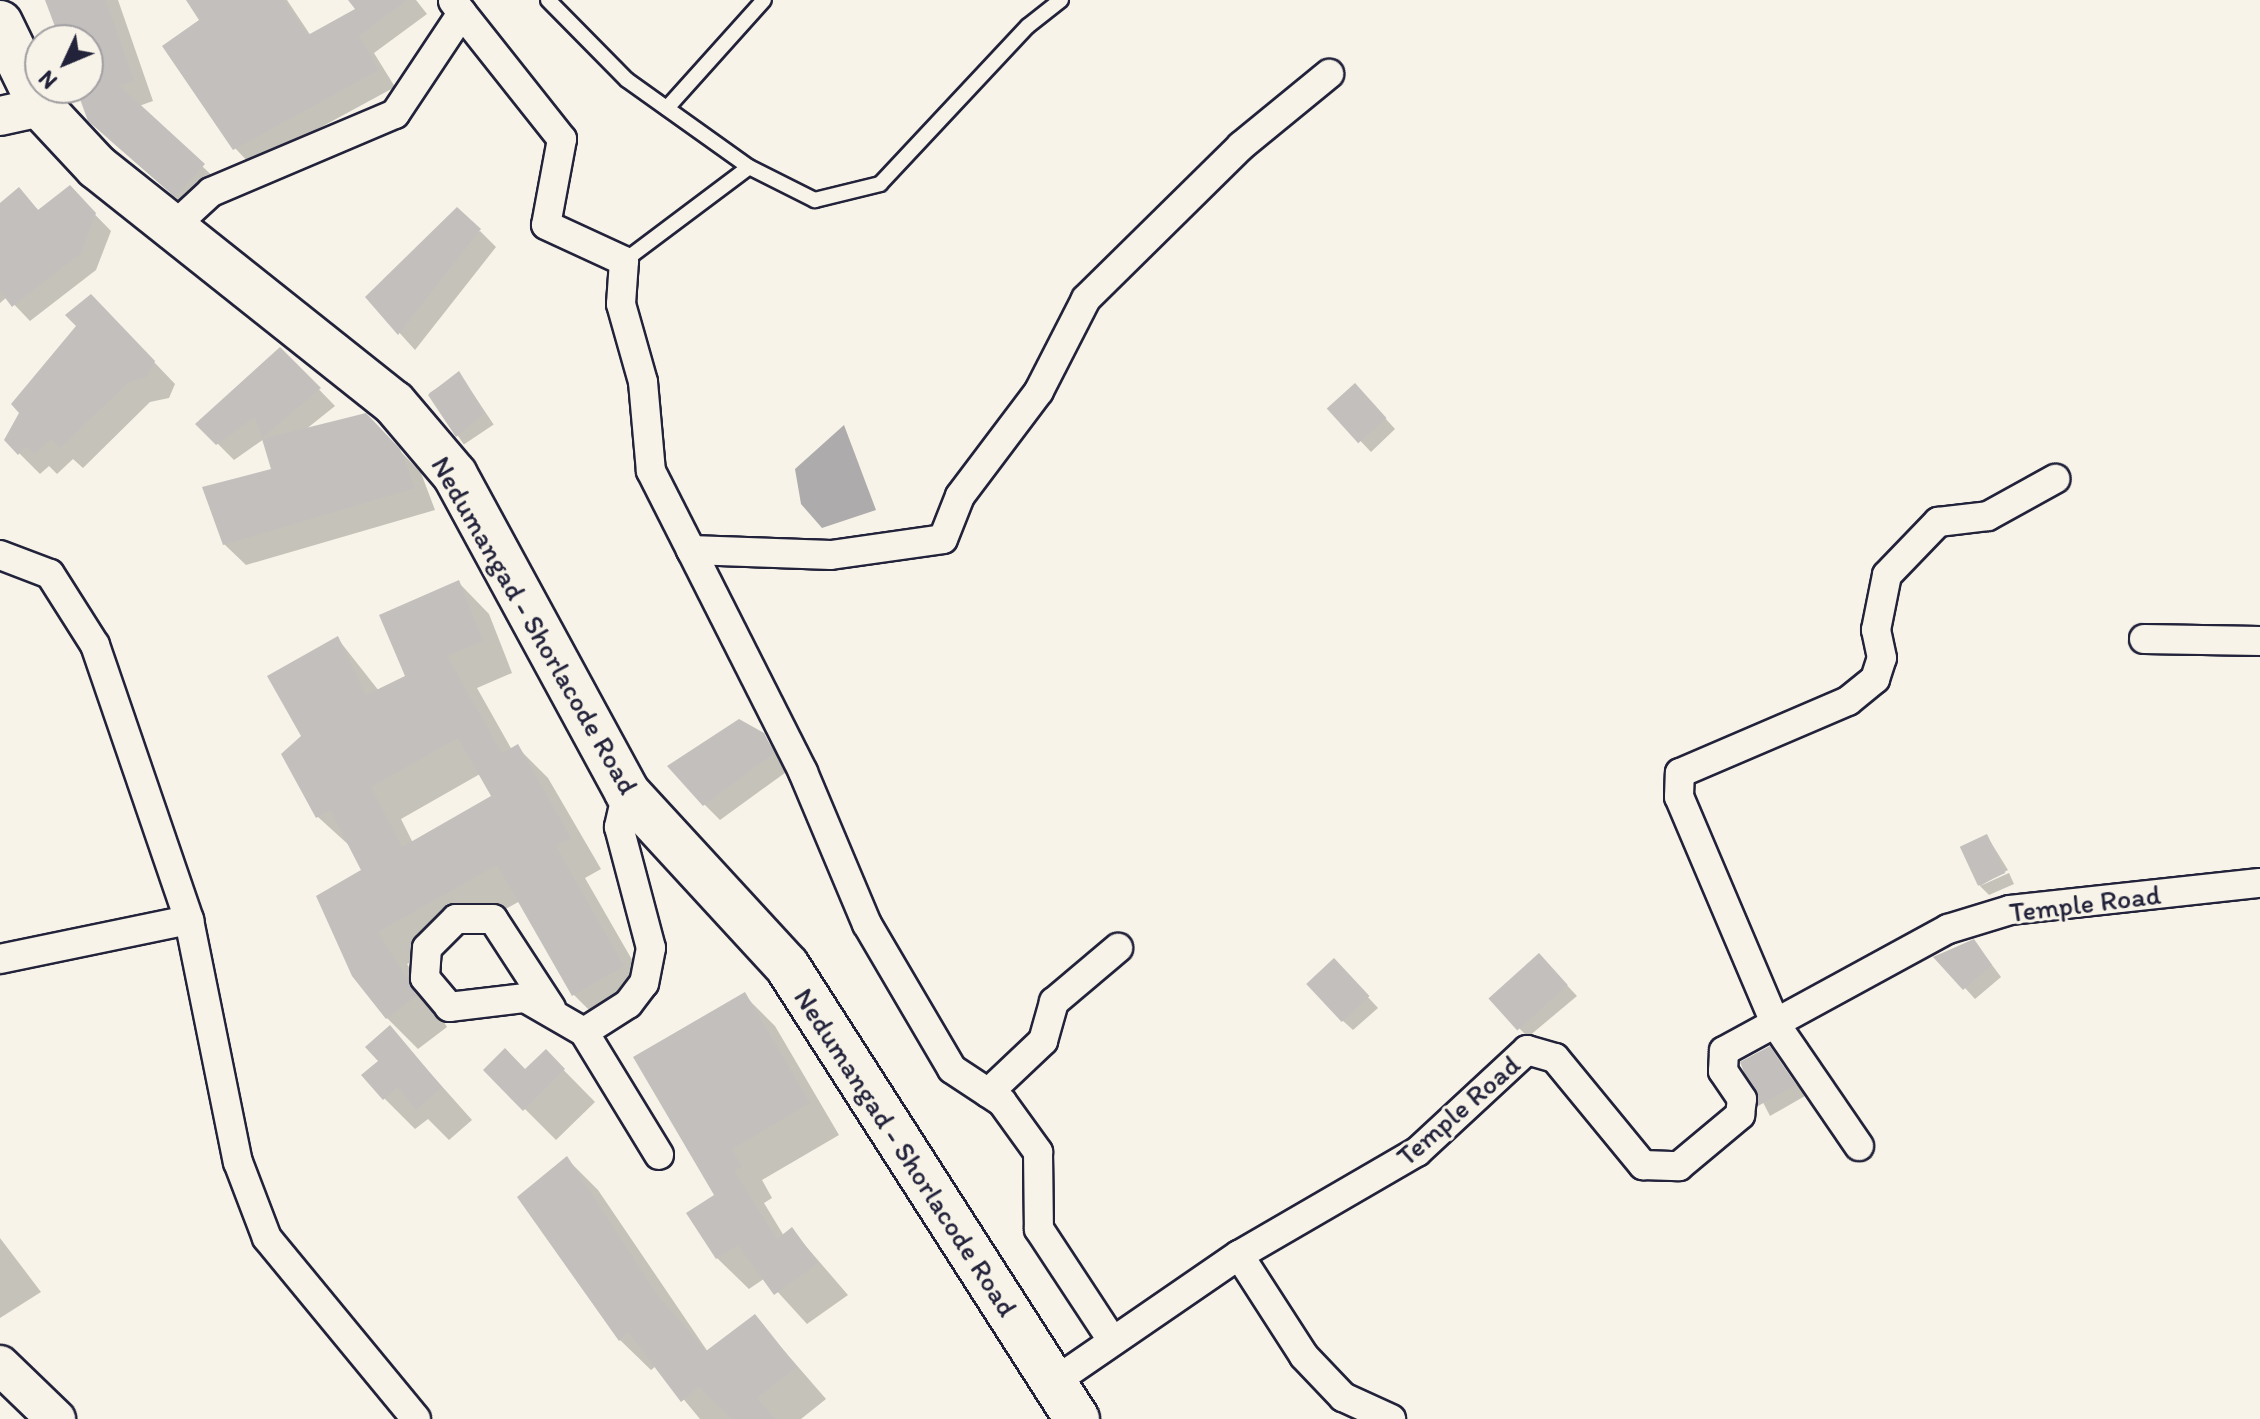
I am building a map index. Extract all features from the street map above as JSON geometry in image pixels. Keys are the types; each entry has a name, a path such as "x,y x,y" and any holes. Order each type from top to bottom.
{"main road":[{"name":"Nedumangad - Shorlacode Road","path":"0,23 21,111 97,167 394,403 455,475 627,792 787,966 1077,1419"},
{"path":"0,1365 56,1419"}],"street":[{"path":"172,228 211,192 395,114 457,7 562,139 546,225 624,261 621,304 643,382 651,471 803,772 867,924 952,1069 988,1093 1038,1152 1039,1229 1112,1340"},
{"path":"691,550 831,555 943,539 960,496 1039,391 1086,299 1241,146 1329,74"},
{"path":"1859,1146 1776,1025 1679,797 1680,773 1848,701 1875,679 1882,658 1876,630 1887,575 1938,522 1988,516 2055,479"},
{"path":"0,555 50,574 72,600 95,645 189,920 238,1162 267,1238 416,1419"},
{"path":"2144,639 2260,641"},
{"path":"584,1032 628,1004 644,983 651,948 619,827 627,792"},
{"name":"Temple Road","path":"1054,1382 1239,1255 1417,1152 1527,1050 1555,1058 1643,1165 1679,1166 1740,1115 1742,1099 1723,1071 1724,1051 1948,929 2010,910 2260,883"},
{"path":"551,1008 493,919 456,919 427,948 425,978 449,1007 525,998 551,1008 584,1032 659,1155"},
{"path":"0,959 189,920"},
{"path":"988,1093 1043,1041 1054,1002 1118,948"},
{"path":"1239,1255 1314,1366 1343,1397 1391,1419"}],"lane":[{"path":"548,0 627,80 749,167 815,200 880,184 1028,26 1061,0"},
{"path":"667,108 764,0"},
{"path":"624,261 749,167"}],"shaded area":[{"path":"844,425 876,510 822,528 801,504 795,469"}],"building":[{"path":"45,0 106,0 134,81 120,86 205,164 175,197 88,121 82,104 104,104 104,24 54,24"},
{"path":"186,0 284,0 308,35 355,9 348,0 407,0 359,36 379,70 233,150 162,46 199,20"},
{"path":"70,185 96,213 81,253 12,307 0,291 0,203 19,187 38,210"},
{"path":"457,207 481,229 398,335 365,297"},
{"path":"91,294 155,361 147,377 129,382 60,448 51,439 34,454 26,446 18,455 4,440 19,413 11,404 76,326 65,315"},
{"path":"280,347 321,388 262,438 255,417 216,445 195,424"},
{"path":"459,371 485,413 456,437 428,395"},
{"path":"1355,383 1386,418 1358,443 1327,408"},
{"path":"366,413 400,449 415,488 223,545 202,487 271,469 262,439"},
{"path":"459,580 483,641 447,656 502,753 518,744 571,838 556,846 624,966 572,996 497,865 378,932 417,995 386,1019 352,976 316,896 361,870 330,810 316,818 281,754 301,736 267,676 338,636 366,695 405,676 379,615","holes":["458,738 491,796 402,847 371,787"]},
{"path":"739,719 764,733 774,753 703,806 667,766"},
{"path":"1987,834 2005,873 1978,886 1960,847"},
{"path":"1974,939 1992,965 1963,990 1933,957"},
{"path":"1539,953 1568,985 1517,1030 1488,999"},
{"path":"1334,958 1369,996 1342,1022 1306,984"},
{"path":"745,992 810,1103 732,1149 742,1166 734,1171 777,1239 792,1227 818,1263 774,1295 738,1245 716,1259 686,1213 714,1195 633,1057"},
{"path":"390,1025 442,1087 416,1110 397,1087 383,1100 361,1075 378,1061 365,1047"},
{"path":"1770,1046 1796,1085 1758,1106 1740,1062"},
{"path":"505,1048 525,1069 546,1049 565,1069 523,1111 483,1070"},
{"path":"567,1156 658,1296 706,1351 755,1314 797,1367 757,1398 775,1419 732,1419 699,1387 681,1402 628,1332 619,1341 517,1197"}]}
